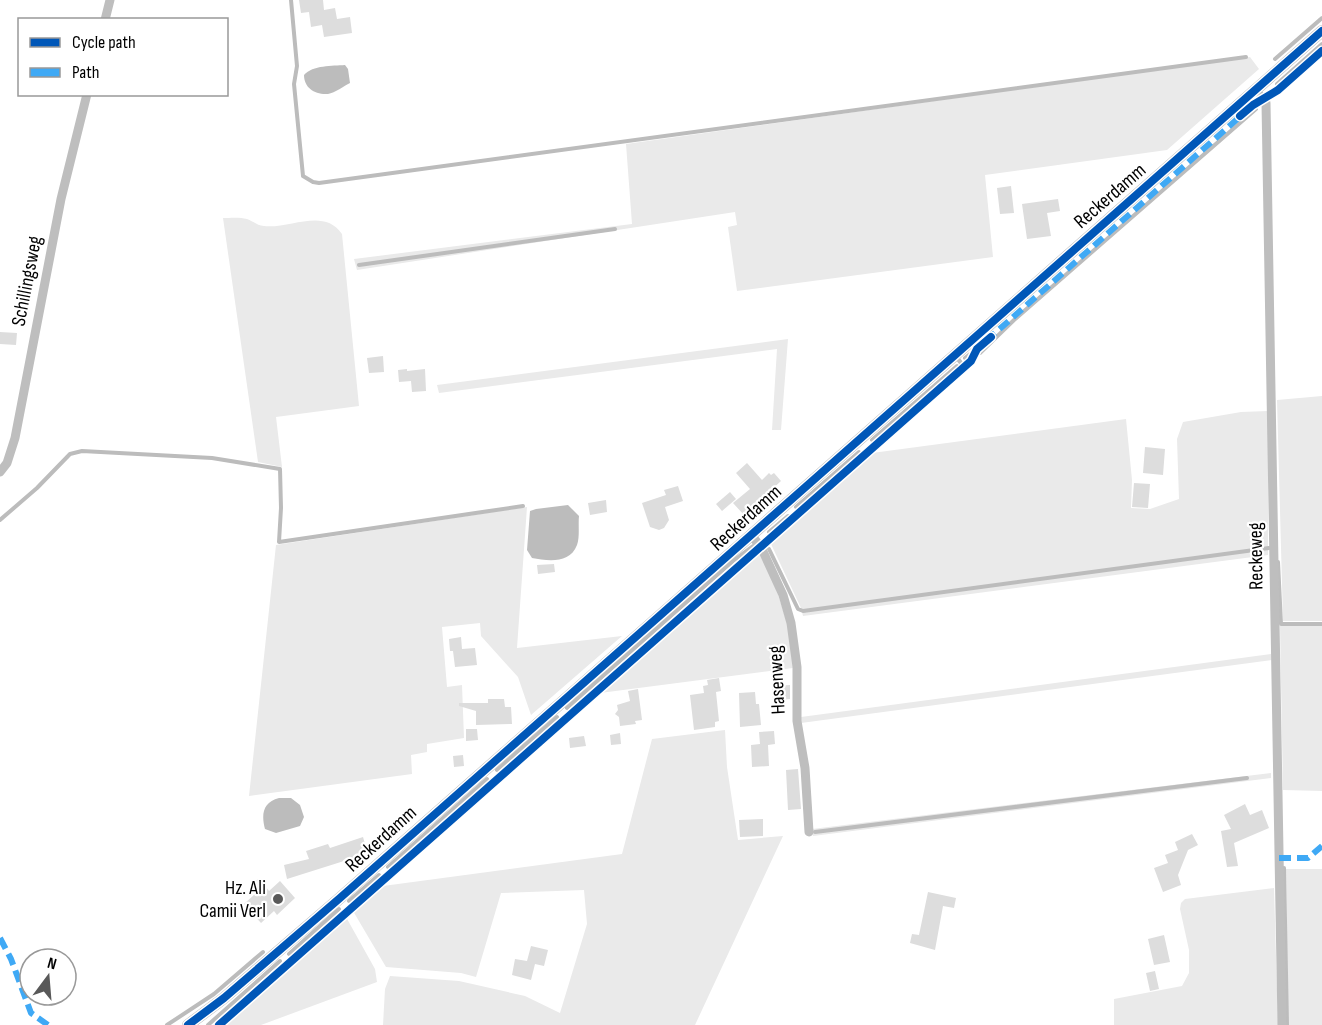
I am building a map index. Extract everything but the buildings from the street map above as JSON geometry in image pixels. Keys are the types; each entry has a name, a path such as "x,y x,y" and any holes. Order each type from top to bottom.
{"street":[{"path":"106,18 110,0"},
{"name":"Reckerdamm","path":"188,1025 224,998 340,898 1322,31"},
{"name":"Reckeweg","path":"1256,90 1266,102 1282,1025"},
{"name":"Schillingsweg","path":"0,472 7,463 15,438 62,199 87,96"},
{"name":"Hasenweg","path":"751,535 761,547 783,595 791,623 797,667 797,721 805,768 809,832"}],"lane":[{"path":"955,355 964,367"}],"shaded area":[{"path":"1250,57 1259,69 1167,150 985,175 993,257 737,291 728,227 737,225 735,212 357,270 354,259 632,224 626,144"},
{"path":"345,65 348,69 350,83 334,92 328,94 311,90 304,80 304,75 312,69"},
{"path":"223,218 244,218 264,226 316,220 335,226 342,234 359,406 276,417 282,467 258,462"},
{"path":"788,339 781,430 772,430 777,349 439,393 437,385"},
{"path":"1322,396 1322,621 1283,621 1277,400"},
{"path":"1268,411 1268,555 803,616 771,544 872,453 1126,419 1132,480 1131,508 1150,509 1179,499 1177,439 1183,422 1241,412"},
{"path":"568,505 579,516 578,542 574,551 558,560 532,558 527,550 530,511"},
{"path":"527,507 517,648 622,636 531,715 518,677 481,636 480,623 442,627 447,687 462,685 464,738 427,744 427,752 411,755 412,774 249,796 276,545"},
{"path":"760,553 778,594 788,626 793,668 600,693"},
{"path":"1280,626 1322,626 1322,791 1283,790"},
{"path":"1271,654 1272,660 801,723 801,717"},
{"path":"725,730 727,767 738,840 783,836 695,1025 383,1025 385,989 390,976 459,981 525,996 560,1013 587,924 584,890 501,893 476,977 461,973 386,967 353,911 383,886 622,854 652,739"},
{"path":"1271,773 1271,778 813,836 812,829"},
{"path":"279,798 291,798 300,805 304,817 300,826 276,833 265,829 263,814 270,802"},
{"path":"1286,869 1322,869 1322,1025 1288,1025"},
{"path":"1274,888 1278,1025 1114,1025 1114,999 1182,986 1189,973 1189,950 1180,909 1185,899"},
{"path":"346,917 375,969 377,982 261,1025 223,1025"}],"waterway":[{"path":"291,0 297,66 294,84 303,176 319,183 1246,57"},
{"path":"1275,59 1322,18"},
{"path":"1277,84 1322,44"},
{"path":"980,353 1014,320 1256,109"},
{"path":"359,265 615,229"},
{"path":"965,358 970,354"},
{"path":"872,440 957,366"},
{"path":"0,520 37,488 70,454 82,451 212,458 280,469 279,542 523,506"},
{"path":"796,507 859,452"},
{"path":"769,532 788,516"},
{"path":"567,708 733,561 753,546"},
{"path":"769,549 798,609 803,611 1269,548"},
{"path":"1278,562 1281,624 1322,624"},
{"path":"497,770 557,717"},
{"path":"815,832 1247,778"},
{"path":"388,867 487,779"},
{"path":"1284,868 1287,1025"},
{"path":"349,901 379,875"},
{"path":"289,954 339,909"},
{"path":"167,1025 214,994 263,952"},
{"path":"208,1025 280,961"}],"marked path":[{"path":"986,341 1243,114"},
{"path":"1279,858 1308,858 1322,846"},
{"path":"0,938 11,959 31,1013 48,1025"}],"cycle path":[{"path":"188,1025 224,998 340,898 1322,31"},
{"path":"1240,116 1278,90 1322,51"},
{"path":"219,1025 971,361 977,349 991,337"}],"place":[{"name":"Hz. Ali Camii Verl","path":"278,899"}]}
